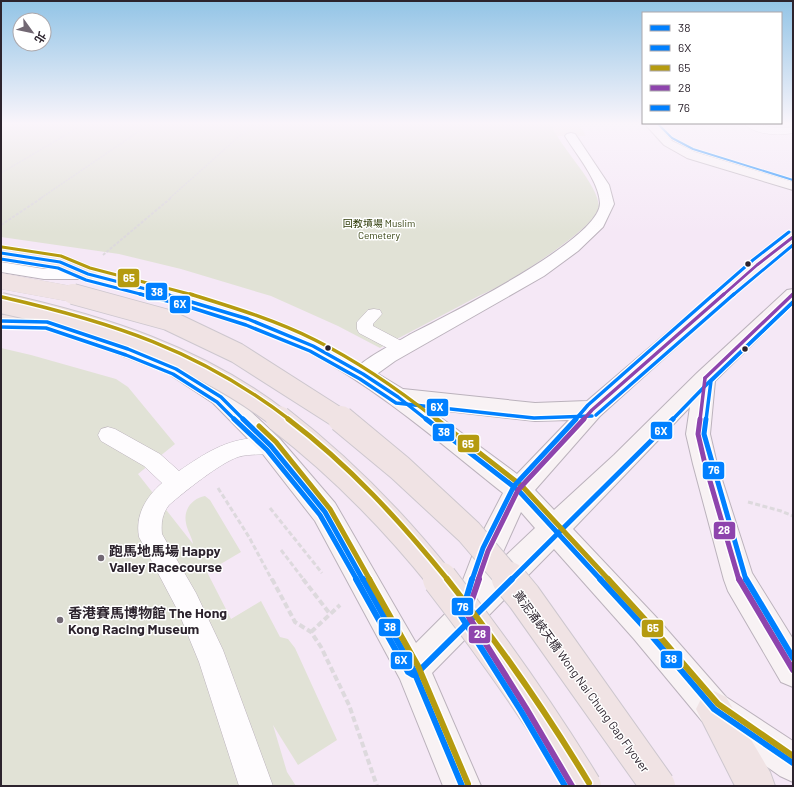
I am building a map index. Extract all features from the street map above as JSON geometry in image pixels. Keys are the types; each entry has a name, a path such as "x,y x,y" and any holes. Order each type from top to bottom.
{"highway":[{"path":"1,253 60,262 88,274"},
{"name":"黃泥涌峽天橋 Wong Nai Chung Gap Flyover","path":"1,281 70,293 168,320 236,353 348,423 400,468 469,532 524,597 658,786"},
{"path":"1,303 74,320 115,333 192,364 231,386 269,411 308,441 352,480 396,527 443,582 498,653 560,746 584,786"},
{"path":"1,321 47,322"},
{"path":"714,709 756,786"}],"main road":[{"path":"706,160 793,186"},
{"path":"741,160 793,174"},
{"path":"467,614 488,551 518,490 592,410 752,269 793,237"},
{"path":"88,274 185,299 248,319 313,346 363,374 398,396 518,490 553,530 645,628 714,709 793,763"},
{"path":"413,669 705,378 793,294"},
{"path":"47,322 128,349 176,369 221,397 271,446 325,512 413,669 462,786"},
{"path":"705,378 698,434 704,464 739,580 793,670"},
{"path":"398,396 535,412 592,410"},
{"path":"467,614 526,708 572,786"}],"street":[{"path":"363,374 401,348 538,272 572,248 598,224 607,204 602,185 586,160"},
{"path":"1,267 44,274 88,274"},
{"path":"1,307 47,322"}],"lane":[{"path":"374,314 365,322 365,329 401,348"},
{"path":"108,435 152,460 178,484"},
{"path":"256,786 213,660 187,602 151,536 148,525 156,504 165,494 204,467 235,449 271,446"}],"path":[{"path":"1,173 24,160"},
{"path":"1,225 99,160"},
{"path":"101,256 214,160"},
{"path":"204,467 248,537 295,622 311,632 321,647 349,705 377,786"},
{"path":"746,502 781,511 793,516"},
{"path":"270,508 325,578"},
{"path":"281,550 330,614"},
{"path":"311,632 344,601"}],"green space":[{"name":"回教墳場 Muslim Cemetery","path":"1,160 574,160 592,187 599,207 596,215 588,224 561,246 532,266 502,285 380,348 338,326 271,296 181,269 119,254 1,237"},
{"name":"跑馬地馬場 Happy Valley Racecourse","path":"1,348 116,379 128,387 175,444 138,474 193,544 187,528 185,518 186,513 190,505 197,499 205,496 210,500 241,552 207,572 231,619 261,601 280,637 288,639 295,648 337,740 298,765 273,725 287,772 296,786 1,786"}],"transit line":[{"name":"76","path":"728,160 793,180"},
{"name":"76","path":"565,786 521,711 461,616 461,612 483,548 514,486 588,405 753,260 789,232"},
{"name":"28","path":"572,786 526,708 467,614 488,551 518,490 592,410 757,265 793,237"},
{"name":"6X","path":"596,415 761,270 793,245"},
{"name":"65","path":"2,247 61,256 90,268 187,293 250,313 315,340 366,369 402,392 522,486 649,624 718,704 793,756"},
{"name":"38","path":"1,253 60,262 88,274 185,299 248,319 313,346 363,374 398,397 518,490 645,628 714,709 793,763"},
{"name":"6X","path":"1,259 58,268 86,280 183,305 246,325 310,351 360,379 396,403 534,418 592,416"},
{"name":"28","path":"705,378 793,294"},
{"name":"65","path":"2,297 100,322 171,348 233,380 271,405 306,432 372,493 431,559 511,663 559,734 589,783"},
{"name":"6X","path":"1,327 46,328 126,355 173,374 217,402 267,450 320,515 408,672 413,675 417,673 627,466 709,382 793,302"},
{"name":"76","path":"793,302 711,381 704,434 745,578 793,658"},
{"name":"38","path":"1,321 47,322 128,349 176,369 221,397 271,446 325,512 413,669 462,786"},
{"name":"28","path":"705,378 698,434 705,464 739,580 793,670"},
{"name":"65","path":"259,426 276,442 330,509 418,666 468,784"}],"place":[{"name":"跑馬地馬場 Happy Valley Racecourse","path":"101,558"},
{"name":"香港賽馬博物館 The Hong Kong Racing Museum","path":"60,620"}]}
